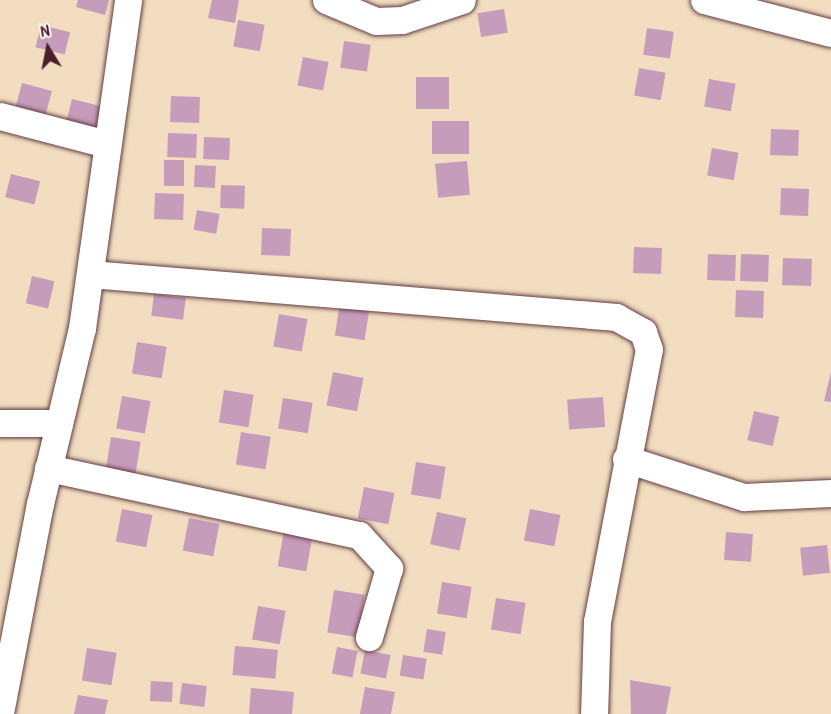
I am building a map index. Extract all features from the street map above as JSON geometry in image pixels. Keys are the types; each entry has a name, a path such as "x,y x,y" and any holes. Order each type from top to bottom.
{"street":[{"path":"0,713 48,468 90,274 128,0"},
{"path":"326,0 376,21 402,20 462,0"},
{"path":"704,0 831,33"},
{"path":"0,116 107,144"},
{"path":"90,274 616,317 643,332 649,349 626,459 597,621 594,714"},
{"path":"0,423 59,423"},
{"path":"626,459 744,497 831,493"},
{"path":"48,468 359,535 389,568 369,637"}],"building":[{"path":"78,0 109,0 105,15 76,7"},
{"path":"212,0 239,0 235,23 208,18"},
{"path":"504,9 508,33 481,37 477,13"},
{"path":"238,20 265,25 260,51 233,47"},
{"path":"41,25 70,32 65,55 35,47"},
{"path":"647,28 674,32 670,58 643,55"},
{"path":"344,41 371,45 367,71 340,68"},
{"path":"303,57 329,62 323,90 297,85"},
{"path":"639,68 666,73 661,100 634,96"},
{"path":"416,77 449,77 449,109 416,109"},
{"path":"709,79 736,84 731,111 704,107"},
{"path":"22,83 52,91 46,114 16,106"},
{"path":"171,96 200,97 199,123 170,122"},
{"path":"72,99 101,106 96,129 66,121"},
{"path":"432,121 469,121 469,154 432,154"},
{"path":"771,129 799,130 798,156 770,155"},
{"path":"168,133 197,134 196,158 167,157"},
{"path":"204,137 230,138 229,160 203,159"},
{"path":"712,148 739,153 734,180 707,176"},
{"path":"164,160 184,160 184,186 164,186"},
{"path":"467,161 470,195 438,198 435,164"},
{"path":"195,165 216,166 215,188 194,187"},
{"path":"11,174 40,181 34,205 5,197"},
{"path":"221,185 245,186 244,209 220,208"},
{"path":"781,188 809,189 808,216 780,215"},
{"path":"155,193 184,194 183,220 154,219"},
{"path":"197,210 220,214 216,234 194,230"},
{"path":"262,228 291,229 290,256 261,255"},
{"path":"634,247 662,248 661,274 633,273"},
{"path":"708,254 736,255 735,281 707,280"},
{"path":"741,254 769,255 768,282 740,281"},
{"path":"783,258 812,259 811,286 782,285"},
{"path":"32,276 54,281 48,308 26,303"},
{"path":"736,290 764,291 763,318 735,317"},
{"path":"154,294 186,298 183,320 151,316"},
{"path":"340,303 370,308 364,340 335,336"},
{"path":"279,314 308,319 302,352 273,346"},
{"path":"137,342 167,347 162,378 132,374"},
{"path":"333,372 363,378 357,411 327,405"},
{"path":"831,372 831,402 824,401"},
{"path":"224,390 254,395 248,427 219,423"},
{"path":"122,396 151,401 145,434 116,428"},
{"path":"603,397 605,427 569,429 567,400"},
{"path":"283,398 313,403 308,433 278,429"},
{"path":"754,411 779,417 773,446 747,440"},
{"path":"241,432 271,437 265,469 236,465"},
{"path":"111,437 141,442 135,474 106,470"},
{"path":"416,462 446,467 440,499 411,495"},
{"path":"364,487 394,493 388,524 358,518"},
{"path":"122,509 152,515 146,547 116,541"},
{"path":"530,509 560,515 554,546 524,540"},
{"path":"437,512 466,518 459,551 430,544"},
{"path":"189,518 219,524 213,556 183,550"},
{"path":"285,525 314,530 306,571 278,566"},
{"path":"726,532 753,534 751,562 724,560"},
{"path":"827,545 830,573 803,576 800,548"},
{"path":"442,582 472,587 467,618 437,614"},
{"path":"334,590 365,595 358,637 327,632"},
{"path":"496,598 526,603 521,634 491,630"},
{"path":"258,606 286,611 280,644 252,639"},
{"path":"427,629 446,632 442,655 423,652"},
{"path":"235,646 278,650 275,679 232,675"},
{"path":"337,647 358,651 352,678 332,674"},
{"path":"87,648 117,653 111,685 82,681"},
{"path":"365,650 391,655 386,679 360,674"},
{"path":"403,655 427,659 423,679 400,676"},
{"path":"630,680 671,687 666,714 631,714"},
{"path":"151,681 173,682 172,702 150,701"},
{"path":"182,683 207,686 204,707 179,704"},
{"path":"365,687 395,692 391,714 360,714"},
{"path":"251,688 294,692 292,714 249,714"},
{"path":"78,695 108,700 105,714 74,714"}]}
